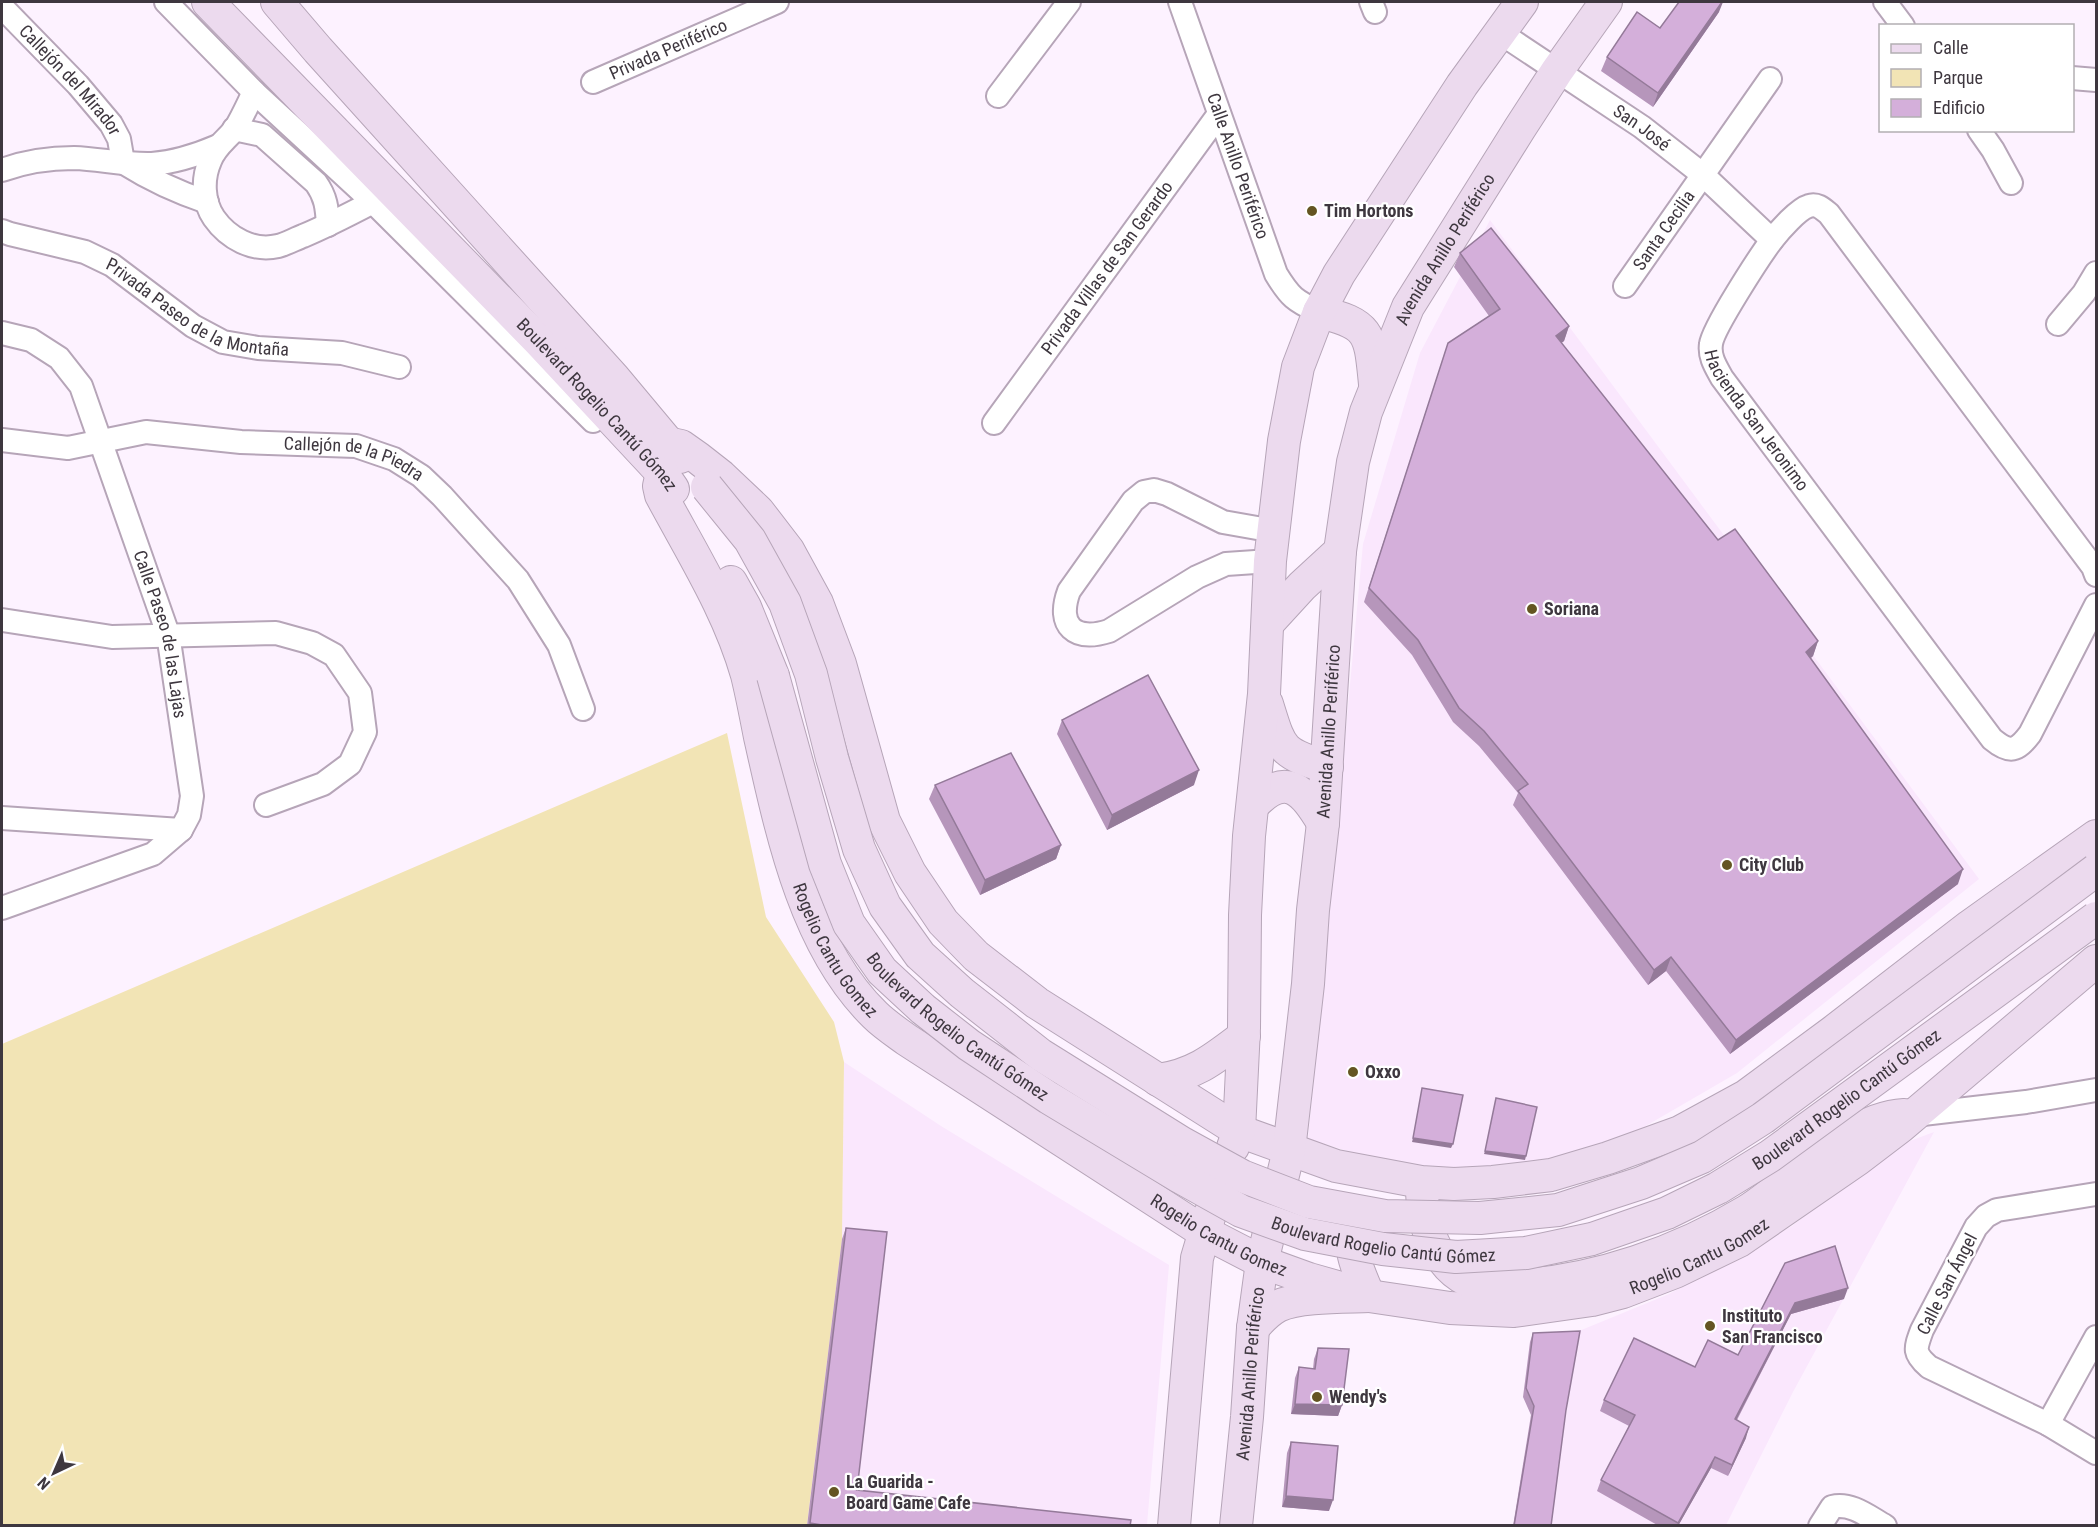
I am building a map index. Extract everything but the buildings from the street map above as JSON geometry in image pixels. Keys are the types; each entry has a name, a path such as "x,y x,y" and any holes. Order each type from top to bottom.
{"street":[{"path":"166,2 254,92 373,202 608,436 626,445 635,443"},
{"name":"Boulevard Rogelio Cantú Gómez","path":"208,2 539,341 635,443 665,458 707,487 750,540 785,603 811,674 832,758 859,849 885,906 920,955 962,993 1041,1055 1182,1143 1242,1176 1309,1202 1385,1216 1480,1218 1558,1210 1651,1178 1702,1157 1763,1118 2097,870"},
{"name":"Boulevard Rogelio Cantú Gómez","path":"277,2 614,378 665,458 706,539 745,607 773,676 825,864 849,924 882,971 923,1009 969,1045 1049,1098 1241,1211 1305,1234 1383,1249 1456,1257 1526,1253 1592,1239 1667,1213 1718,1188 1770,1156 2097,918"},
{"name":"Privada Periférico","path":"593,82 777,2"},
{"path":"998,96 1069,2"},
{"name":"Calle Anillo Periférico","path":"1180,2 1276,274 1288,294 1319,312"},
{"path":"1174,1526 1197,1258 1239,1131 1249,836 1264,694 1272,546 1284,441 1298,367 1319,312 1345,264 1462,85 1522,2"},
{"name":"Avenida Anillo Periférico","path":"1236,1526 1253,1328 1262,1262 1289,1150 1308,984 1313,910 1323,823 1340,550 1353,462 1366,412 1408,307 1557,71 1606,2"},
{"path":"1885,2 1901,24"},
{"name":"Callejón del Mirador","path":"2,7 111,124 119,139 123,162"},
{"name":"San José","path":"1499,32 1634,121 1702,174 1772,240"},
{"path":"2074,78 2097,80"},
{"name":"Santa Cecilia","path":"1626,286 1770,79"},
{"path":"254,92 234,129 218,146 206,174 207,202 223,230 237,240 252,246 279,246 373,202"},
{"name":"Privada Villas de San Gerardo","path":"994,423 1220,114"},
{"path":"234,129 262,135 315,183 327,203 328,225"},
{"path":"1980,132 2012,183"},
{"path":"2,170 41,160 73,158 151,164 195,156 218,146"},
{"path":"123,162 148,179 207,202"},
{"name":"Hacienda San Jeronimo","path":"2097,575 1829,214 1819,206 1810,205 1800,211 1772,240 1718,327 1711,342 1712,358 1722,378 1992,739 2001,747 2012,750 2021,746 2030,734 2097,605"},
{"name":"Privada Paseo de la Montaña","path":"2,231 85,252 112,265 193,326 223,342 258,348 342,354 399,367"},
{"path":"2058,324 2084,293 2097,273"},
{"path":"1319,312 1357,324 1367,336 1372,350 1375,388"},
{"name":"Calle Paseo de las Lajas","path":"2,333 31,340 59,358 81,386 168,634 192,796 189,815 181,830"},
{"name":"Callejón de la Piedra","path":"2,441 68,448 146,432 242,442 356,446 394,459 421,477 442,496 518,580 559,645 583,709"},
{"path":"665,458 681,446 698,458 758,511 788,550 817,603 840,664 884,821 910,873 943,922 976,956 1037,1003 1239,1131 1336,1166 1421,1182 1454,1184 1493,1182 1551,1175 1608,1158 1680,1132 1746,1096 1970,926 2097,836"},
{"name":"Rogelio Cantu Gomez","path":"665,458 659,486 661,495 724,611 747,675 775,802 806,907 825,947 847,982 875,1016 907,1040 1204,1232 1262,1262 1309,1279 1369,1296 1449,1308 1514,1311 1592,1300 1623,1292 1675,1272 1740,1241 1858,1159 1914,1115 2097,961"},
{"path":"1154,490 1167,494 1272,546 1197,577 1109,631 1094,636 1079,634 1069,627 1064,604 1069,591 1133,501 1144,492 1154,490"},
{"path":"1269,622 1340,550"},
{"path":"2,620 112,637 276,633 312,643 334,655 360,693 364,732 350,764 322,783 266,805"},
{"path":"1264,694 1277,738 1285,749 1293,756 1327,767"},
{"path":"1253,805 1264,794 1276,787 1290,787 1302,793 1323,823"},
{"path":"2,818 181,830"},
{"path":"2,908 137,861 153,854 181,830"},
{"path":"1158,1080 1175,1078 1198,1069 1244,1036"},
{"path":"1114,1174 1134,1166 1150,1151 1160,1131 1162,1111 1158,1080"},
{"path":"1421,1182 1422,1209 1427,1227 1444,1262 1454,1272 1467,1280 1495,1287 1538,1284 1592,1275 1645,1258 1700,1236 1749,1210 1834,1146 1870,1123 1892,1116 2026,1102 2097,1090"},
{"path":"1253,1328 1266,1314 1279,1306 1304,1300 1369,1296 1353,1254 1351,1236 1355,1219 1365,1197 1382,1176"},
{"name":"Calle San Ángel","path":"2097,1194 1997,1210 1986,1216 1976,1227 1922,1330 1915,1348 1918,1358 1929,1367 2048,1424 2097,1453"},
{"path":"2048,1424 2097,1337"},
{"path":"1820,1526 1832,1507 1840,1505 1851,1507 1885,1526"}],"shaded area":[{"path":"1490,220 1979,879 1737,1073 1625,1138 1545,1163 1466,1170 1386,1163 1308,1139 1363,544 1420,353"},
{"path":"844,1062 941,1126 1169,1265 1147,1525 807,1526 842,1239"},
{"name":"Instituto San Francisco","path":"1934,1132 1793,1392 1726,1525 1549,1526 1579,1331 1669,1294 1792,1226 1886,1150"}],"green space":[{"path":"727,733 766,917 834,1022 844,1062 842,1239 807,1525 2,1525 2,1044"}],"place":[{"name":"Tim Hortons","path":"1312,211"},
{"name":"Soriana","path":"1532,609"},
{"name":"City Club","path":"1727,865"},
{"name":"Oxxo","path":"1353,1072"},
{"name":"Instituto San Francisco","path":"1710,1326"},
{"name":"Wendy's","path":"1317,1397"},
{"name":"La Guarida - Board Game Cafe","path":"834,1492"}]}
